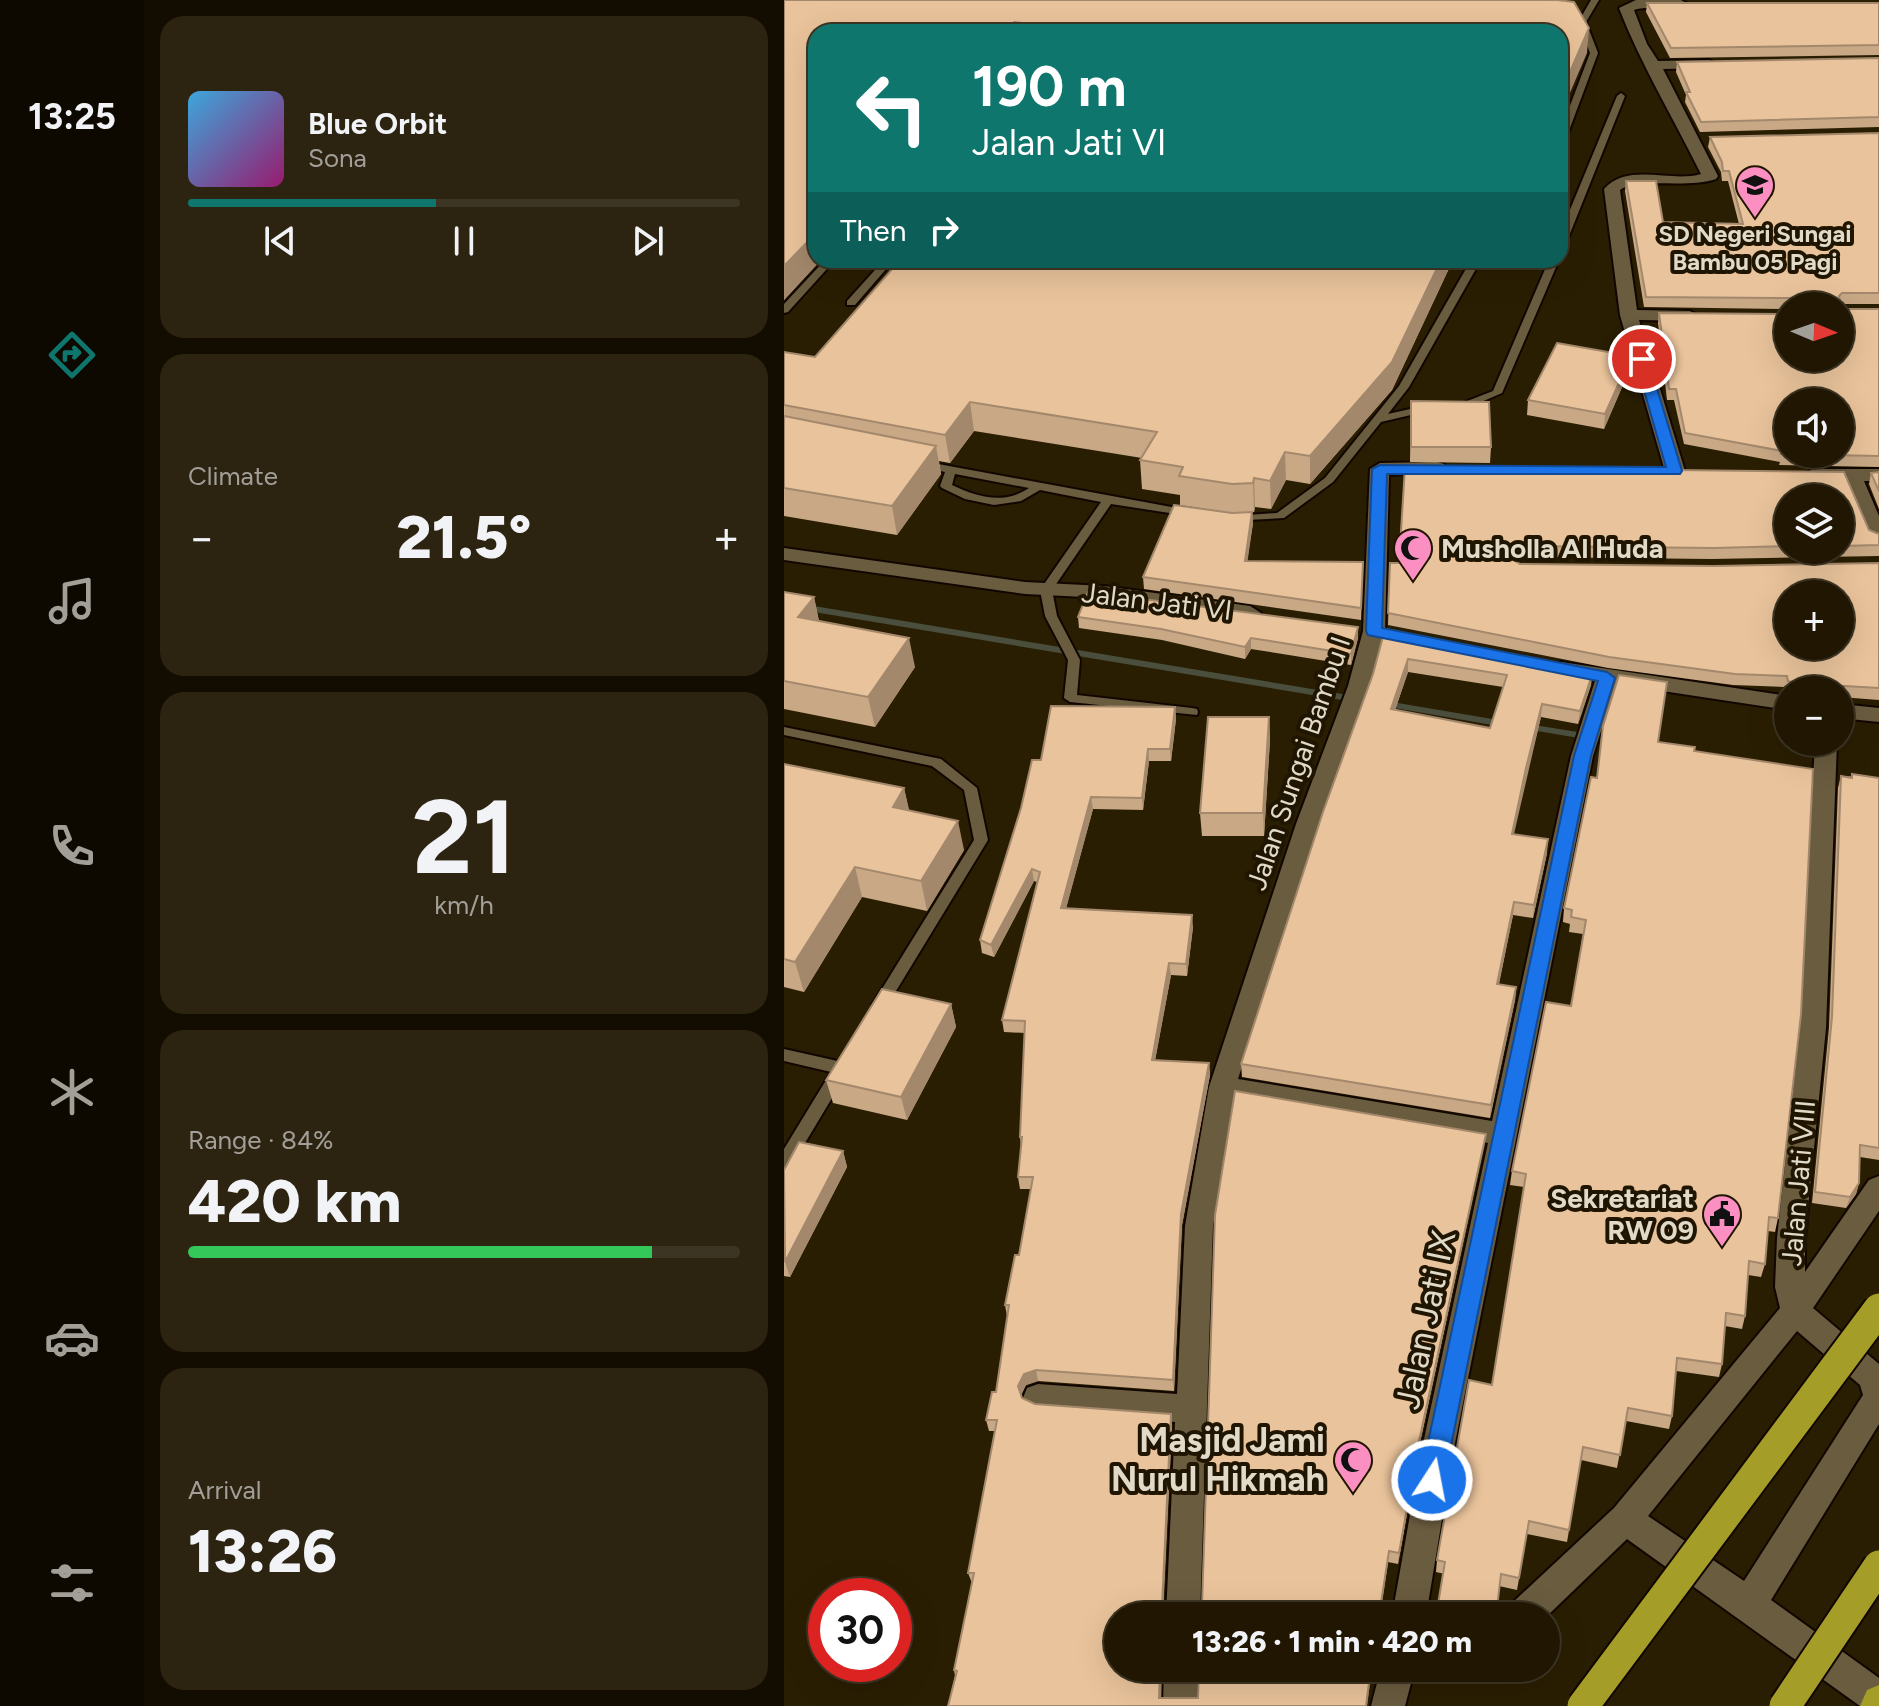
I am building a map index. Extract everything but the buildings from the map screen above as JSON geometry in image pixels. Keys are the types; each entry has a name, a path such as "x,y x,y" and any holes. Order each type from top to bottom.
{"highway":[{"path":"1583,1706 1879,1309"},
{"path":"1785,1706 1879,1566"}],"street":[{"path":"1675,471 1629,315 1612,189 1625,180 1693,182 1710,176 1700,140 1640,44 1626,8 1640,3 1698,4"},
{"path":"1654,65 1729,63"},
{"path":"1629,315 1702,316"},
{"name":"Jalan Sungai Bambu I","path":"1183,1602 1199,1226 1222,1087 1308,824 1359,686 1374,631 1380,469 1459,468"},
{"path":"1793,474 1879,475"},
{"path":"1852,476 1879,540"},
{"name":"Jalan Jati VI","path":"784,554 1046,590 1104,592 1269,616"},
{"path":"1534,663 1607,678 1774,701"},
{"name":"Jalan Jati IX","path":"1411,1602 1437,1453 1582,756 1607,678"},
{"path":"1854,712 1879,715"},
{"name":"Jalan Jati VIII","path":"1795,1311 1790,1287 1791,1238 1813,1028 1824,756"},
{"path":"1222,1087 1503,1134"},
{"path":"1538,1602 1625,1519 1795,1311 1879,1188"},
{"path":"1749,1604 1879,1396 1871,1376 1795,1311"},
{"path":"1038,1398 1190,1409"},
{"path":"1625,1519 1749,1604 1878,1703"},
{"path":"1180,1706 1181,1682"},
{"path":"1388,1706 1394,1682"}],"lane":[{"path":"1582,22 1595,0"},
{"path":"1551,18 1582,22"},
{"path":"1568,123 1594,53 1582,22"},
{"path":"1568,226 1621,96"},
{"path":"784,310 823,268"},
{"path":"851,303 882,268"},
{"path":"1217,517 1280,516 1329,480 1404,387 1471,268"},
{"path":"1376,420 1418,408 1467,407 1497,393 1551,268"},
{"path":"905,461 1108,500 1202,514"},
{"path":"951,469 946,486 965,497 999,503 1027,497 1039,486"},
{"path":"1108,500 1046,590 1051,616 1068,650 1070,698 1192,712"},
{"path":"784,731 936,762 970,788 981,840 874,1014"},
{"path":"784,1055 846,1061 784,1163"}],"waterway":[{"path":"784,604 1354,699"},
{"path":"1386,704 1504,724"},
{"path":"1528,727 1615,741"}],"place":[{"name":"SD Negeri Sungai Bambu 05 Pagi","path":"1755,219"},
{"name":"Musholla Al Huda","path":"1413,582"},
{"name":"Sekretariat RW 09","path":"1722,1248"},
{"name":"Masjid Jami Nurul Hikmah","path":"1353,1494"}],"route":[{"path":"1432,1480 1582,756 1607,678 1374,631 1380,469 1675,471 1642,359"}]}
